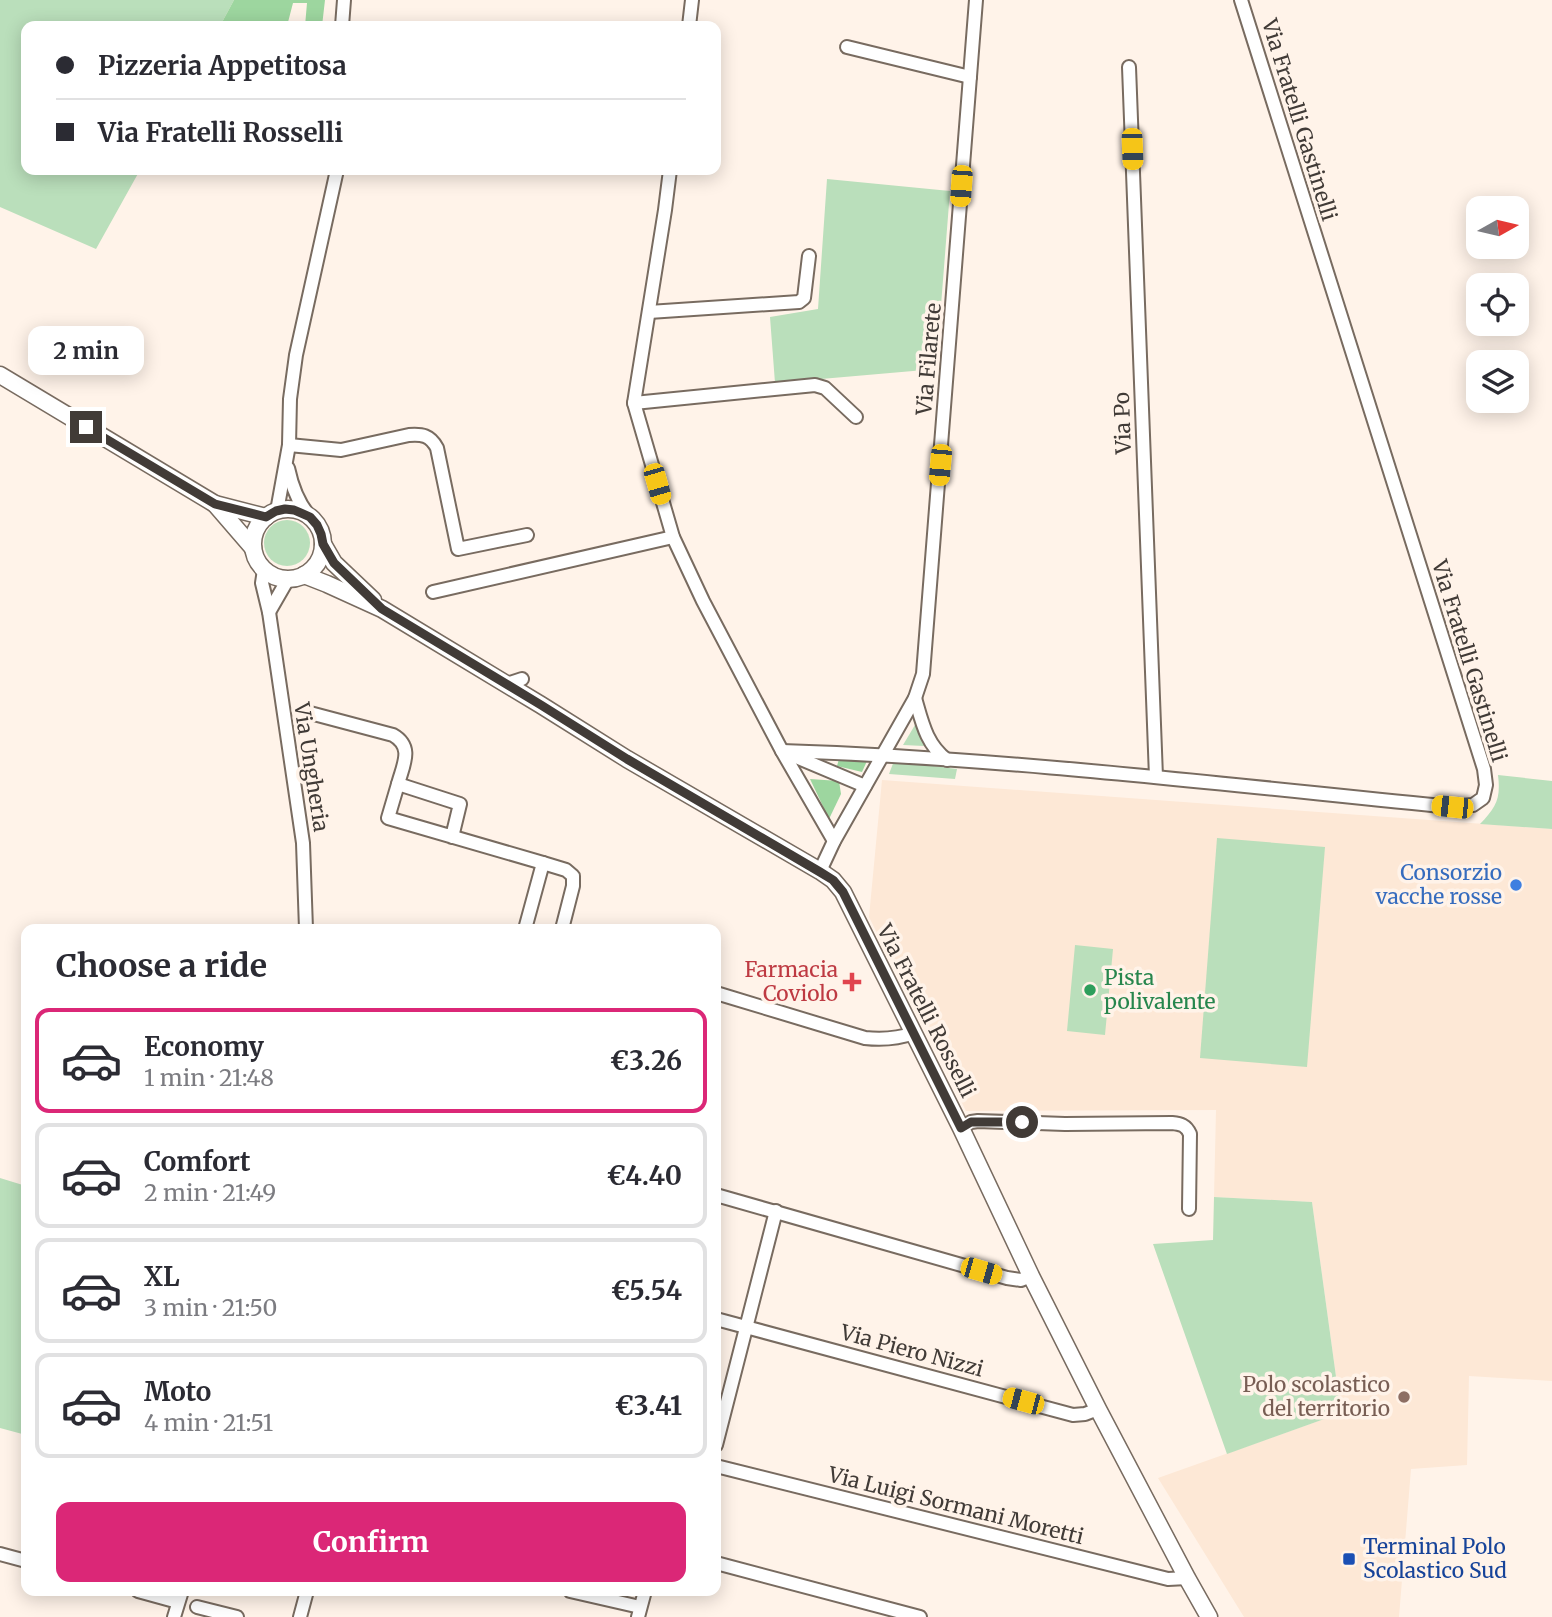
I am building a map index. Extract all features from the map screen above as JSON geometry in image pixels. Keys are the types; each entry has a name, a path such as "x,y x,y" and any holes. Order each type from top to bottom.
{"street":[{"path":"342,21 344,0"},
{"path":"690,21 692,0"},
{"name":"Via Filarete","path":"884,754 915,698 923,674 976,0"},
{"name":"Via Fratelli Gastinelli","path":"782,751 884,754 1460,807 1476,804 1483,798 1483,769 1241,0"},
{"path":"847,47 970,77"},
{"name":"Via Po","path":"1129,67 1156,778"},
{"path":"264,570 255,556 254,534 261,522 271,514 286,461 296,355 336,175"},
{"path":"669,175 634,403 673,537 703,601 782,751 834,841"},
{"path":"649,312 799,302 804,299 809,256"},
{"path":"0,376 215,504 253,548"},
{"path":"634,403 815,385 825,388 856,417"},
{"path":"289,445 341,450 408,435 427,436 437,448 458,549 527,535"},
{"path":"286,461 292,486 310,517"},
{"path":"215,504 271,514 294,510 310,517"},
{"name":"Via Fratelli Rosselli","path":"310,517 317,525 323,544 334,563 382,609"},
{"path":"433,592 673,537"},
{"path":"269,612 296,577 312,570 322,553 323,544"},
{"name":"Via Fratelli Rosselli","path":"264,570 279,578 296,577 327,584 382,609 515,681 627,759 833,880 843,892 914,1033 1098,1409 1186,1578 1209,1616"},
{"name":"Via Ungheria","path":"264,570 262,583 269,612 303,843 306,924"},
{"path":"915,698 929,741 947,760"},
{"path":"310,713 393,735 404,744 406,752 388,818 571,873 574,880 563,924"},
{"path":"782,751 865,786"},
{"path":"820,872 834,841 884,754"},
{"path":"398,784 460,804 452,837"},
{"path":"526,924 543,863"},
{"path":"721,994 866,1038 883,1040 914,1033"},
{"path":"961,1128 978,1121 1183,1125 1190,1134 1189,1209"},
{"path":"721,1196 1007,1278 1021,1280 1031,1276"},
{"path":"721,1425 776,1211"},
{"name":"Via Piero Nizzi","path":"721,1320 1073,1415 1098,1409"},
{"name":"Via Luigi Sormani Moretti","path":"721,1466 1168,1579 1186,1578"},
{"path":"0,1554 21,1560"},
{"path":"721,1564 920,1617"},
{"path":"174,1617 180,1596"},
{"path":"300,1617 306,1596"},
{"path":"586,1596 639,1612"},
{"path":"197,1607 237,1617"}],"shaded area":[{"path":"882,780 1552,829 1552,1381 1469,1376 1467,1465 1411,1469 1399,1617 1244,1617 1158,1478 1341,1413 1312,1202 1214,1197 1216,1110 966,1111 869,917"}],"green space":[{"path":"0,0 234,0 223,21 21,21 21,175 137,175 96,249 0,207"},
{"path":"234,0 325,0 323,21 305,21 307,3 293,3 288,21 223,21"},
{"path":"827,179 950,191 936,369 775,383 770,317 818,309"},
{"path":"287,520 304,526 310,543 304,560 287,566 270,560 264,543 270,526"},
{"path":"915,725 924,746 903,745"},
{"path":"839,759 867,761 862,772 837,766"},
{"path":"894,761 957,769 955,779 889,774"},
{"path":"1498,775 1552,781 1552,829 1480,824 1496,802 1499,790"},
{"path":"810,779 839,781 841,794 829,819"},
{"path":"1217,838 1325,847 1307,1067 1200,1058"},
{"name":"Pista polivalente","path":"1075,945 1113,949 1105,1035 1067,1031"},
{"path":"0,1178 21,1184 21,1434 0,1428"},
{"path":"1214,1197 1312,1202 1341,1413 1227,1454 1153,1244 1213,1240"}],"place":[{"name":"Consorzio vacche rosse","path":"1516,885"},
{"name":"Farmacia Coviolo","path":"852,982"},
{"name":"Pista polivalente","path":"1090,990"},
{"name":"Polo scolastico del territorio","path":"1404,1397"},
{"name":"Terminal Polo Scolastico Sud","path":"1349,1559"}],"route":[{"path":"86,427 215,504 266,517 285,509 310,517 317,525 323,544 334,563 382,609 627,759 833,880 843,892 961,1128 978,1121 1022,1122"}]}
